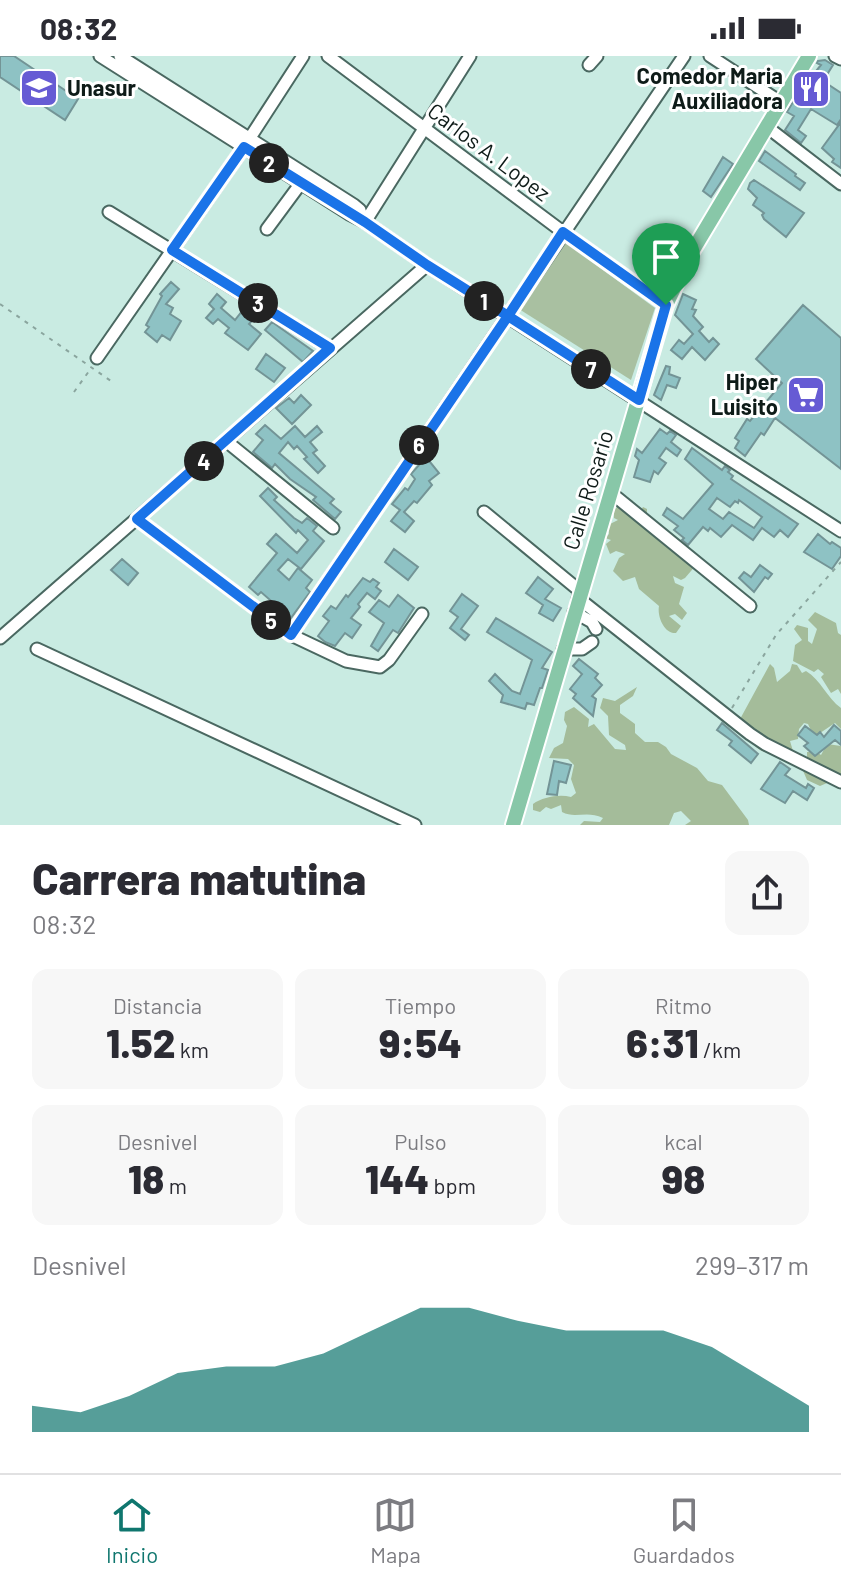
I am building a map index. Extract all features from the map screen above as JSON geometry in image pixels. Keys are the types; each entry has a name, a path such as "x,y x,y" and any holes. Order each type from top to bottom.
{"main road":[{"name":"Calle Rosario","path":"513,825 666,305 690,255 809,56"}],"street":[{"path":"100,56 135,72 247,143 354,205 360,210 364,221"},
{"path":"120,56 135,72"},
{"path":"135,72 145,56"},
{"path":"95,362 247,143 303,56"},
{"name":"Carlos A. Lopez","path":"328,56 666,305"},
{"path":"364,221 470,56"},
{"path":"291,635 684,56"},
{"path":"710,56 782,103"},
{"path":"835,56 841,59"},
{"path":"767,127 841,184"},
{"path":"247,143 301,183 841,531"},
{"path":"267,229 301,183"},
{"path":"109,212 330,348"},
{"path":"0,638 427,265"},
{"path":"226,441 333,528"},
{"path":"610,492 750,606"},
{"path":"484,512 577,600 727,716 765,744 841,782"},
{"path":"137,519 291,635 346,661 380,667 389,660 422,614"},
{"path":"577,600 596,629"},
{"path":"563,649 582,649 592,642"},
{"path":"37,649 415,825"}],"path":[{"path":"0,304 95,362 111,381"},
{"path":"74,392 95,362"},
{"path":"727,716 776,635 841,562"}],"green space":[{"path":"566,243 655,308 631,380 519,309"},
{"path":"618,494 633,501 633,506 640,512 643,507 647,509 647,517 663,531 675,536 697,564 681,580 673,576 675,583 684,587 679,604 687,613 682,620 675,614 669,616 681,626 676,633 665,628 660,619 659,606 639,589 635,577 623,581 613,571 619,558 625,554 616,551 610,554 606,544 611,540 605,538 609,534 608,525 618,520 614,518 614,510 618,506 615,497"},
{"path":"815,612 836,623 841,635 841,694 838,689 831,693 821,677 824,674 818,669 814,672 793,661 795,645 802,640 794,629 797,625 808,628 808,641 812,644 817,629 808,620"},
{"path":"770,664 777,682 790,671 792,664 797,665 802,673 806,671 811,675 841,708 841,729 835,723 814,737 808,724 804,723 799,729 798,739 790,741 793,751 778,744 766,752 755,746 739,721"},
{"path":"637,687 633,696 620,705 620,713 635,724 635,733 645,742 658,742 671,754 697,768 708,781 722,785 749,825 685,825 691,821 681,811 674,813 669,825 580,825 584,821 600,822 603,818 567,814 562,812 561,805 551,809 546,807 540,812 533,810 533,804 541,800 556,796 571,797 576,793 571,779 574,765 568,759 549,758 554,748 563,743 567,726 565,712 574,707 589,719 588,727 594,724 615,749 626,750 625,745 609,735 608,716 600,708 603,698 615,701"},
{"path":"827,744 841,746 841,777 820,786 807,780 801,766 807,761 807,752 821,755"}],"building":[{"name":"Unasur","path":"0,56 14,56 78,99 65,120 0,77"},
{"path":"825,60 833,65 823,81 841,93 841,119 837,125 811,109 798,130 806,136 801,143 785,130 794,116 787,112 821,65 818,61"},
{"path":"841,122 841,168 822,148"},
{"path":"765,151 805,183 800,190 759,161"},
{"path":"723,157 733,164 711,197 703,191"},
{"path":"754,180 804,213 786,237 753,205 757,198 748,189"},
{"path":"171,282 179,289 166,304 173,308 170,314 181,321 170,340 162,335 157,342 145,332 149,327 146,325 162,296 160,294"},
{"path":"217,294 226,302 221,308 235,320 246,306 258,314 249,324 261,334 248,350 225,333 229,328 218,319 213,324 206,318 214,309 209,304"},
{"path":"683,294 696,300 692,309 696,310 693,316 703,327 699,331 709,342 713,338 719,344 705,360 692,347 682,359 671,350 679,340 684,344 693,334 675,315"},
{"name":"Hiper Luisito","path":"803,305 841,338 841,469 775,418 745,456 735,448 739,441 735,438 747,419 750,421 782,383 756,359"},
{"path":"272,322 313,351 303,362 265,330"},
{"path":"266,354 285,368 274,382 256,369"},
{"path":"666,366 670,367 669,374 680,378 676,388 667,385 661,400 654,395"},
{"path":"301,395 311,405 292,424 276,408 289,398 294,403"},
{"path":"265,425 281,439 295,426 305,437 317,426 322,432 310,442 317,450 313,453 325,466 318,473 304,459 307,457 297,446 294,449 288,442 279,453 334,499 330,503 341,512 335,519 313,500 316,497 275,464 272,468 253,452 263,440 256,434"},
{"path":"660,429 676,435 671,442 681,450 677,456 666,448 659,458 666,463 658,474 654,471 650,482 634,477 639,460 635,456 637,449 642,453"},
{"path":"692,448 722,470 725,466 733,476 731,479 798,524 788,537 780,530 774,537 762,528 753,540 732,525 721,537 710,528 708,531 703,527 688,545 674,530 678,526 663,515 667,508 683,519 713,484 685,459","holes":["717,498 730,507 739,500 762,517 754,528 729,512 723,519 709,509"]},
{"path":"426,457 439,473 429,481 432,485 417,503 414,501 404,512 414,521 405,532 391,521 400,510 392,504 405,488 408,490 415,479 411,474"},
{"path":"268,488 277,497 274,500 294,518 302,523 307,518 317,526 313,531 324,541 301,569 288,559 278,570 289,580 298,568 312,580 306,588 310,592 288,622 273,611 277,606 261,592 258,595 249,587 277,553 267,544 276,534 297,553 308,540 298,530 296,533 260,496"},
{"path":"818,534 841,548 841,556 832,569 804,552"},
{"path":"394,549 418,567 408,580 385,562"},
{"path":"122,559 138,573 128,585 111,570"},
{"path":"760,565 772,574 768,579 765,577 754,592 739,578 744,572 751,577"},
{"path":"538,577 553,589 545,599 561,608 553,621 539,613 543,605 526,593"},
{"path":"363,578 379,583 376,587 381,591 375,599 367,593 358,604 360,607 351,618 361,625 352,638 345,633 335,646 325,642 318,636 329,621 323,616 331,606 336,609"},
{"path":"462,594 478,606 461,629 469,635 465,640 450,628 458,617 450,611"},
{"path":"398,595 414,608 398,633 393,630 378,651 371,646 384,623 369,612 379,600 389,607"},
{"path":"496,618 552,652 542,668 548,670 534,705 527,703 525,709 501,702 503,695 489,681 495,674 512,691 520,694 532,660 487,632"},
{"path":"579,659 598,674 595,678 602,685 592,696 596,699 593,716 573,698 576,694 570,689 582,674 573,666"},
{"path":"722,723 758,754 751,763 729,745 732,741 717,730"},
{"path":"834,725 841,731 841,745 835,740 815,756 804,746 808,743 798,735 805,726 824,737"},
{"path":"554,761 571,765 566,783 559,781 557,795 547,794"},
{"path":"780,762 790,769 785,775 806,788 808,784 814,788 807,800 793,791 785,803 761,789"}],"place":[{"name":"Unasur","path":"39,88"},
{"name":"Comedor Maria Auxiliadora","path":"811,89"},
{"name":"Hiper Luisito","path":"806,395"}],"route":[{"path":"666,305 563,232 508,316 244,147 172,250 330,348 137,519 291,635 508,316 639,400 666,305"}]}
